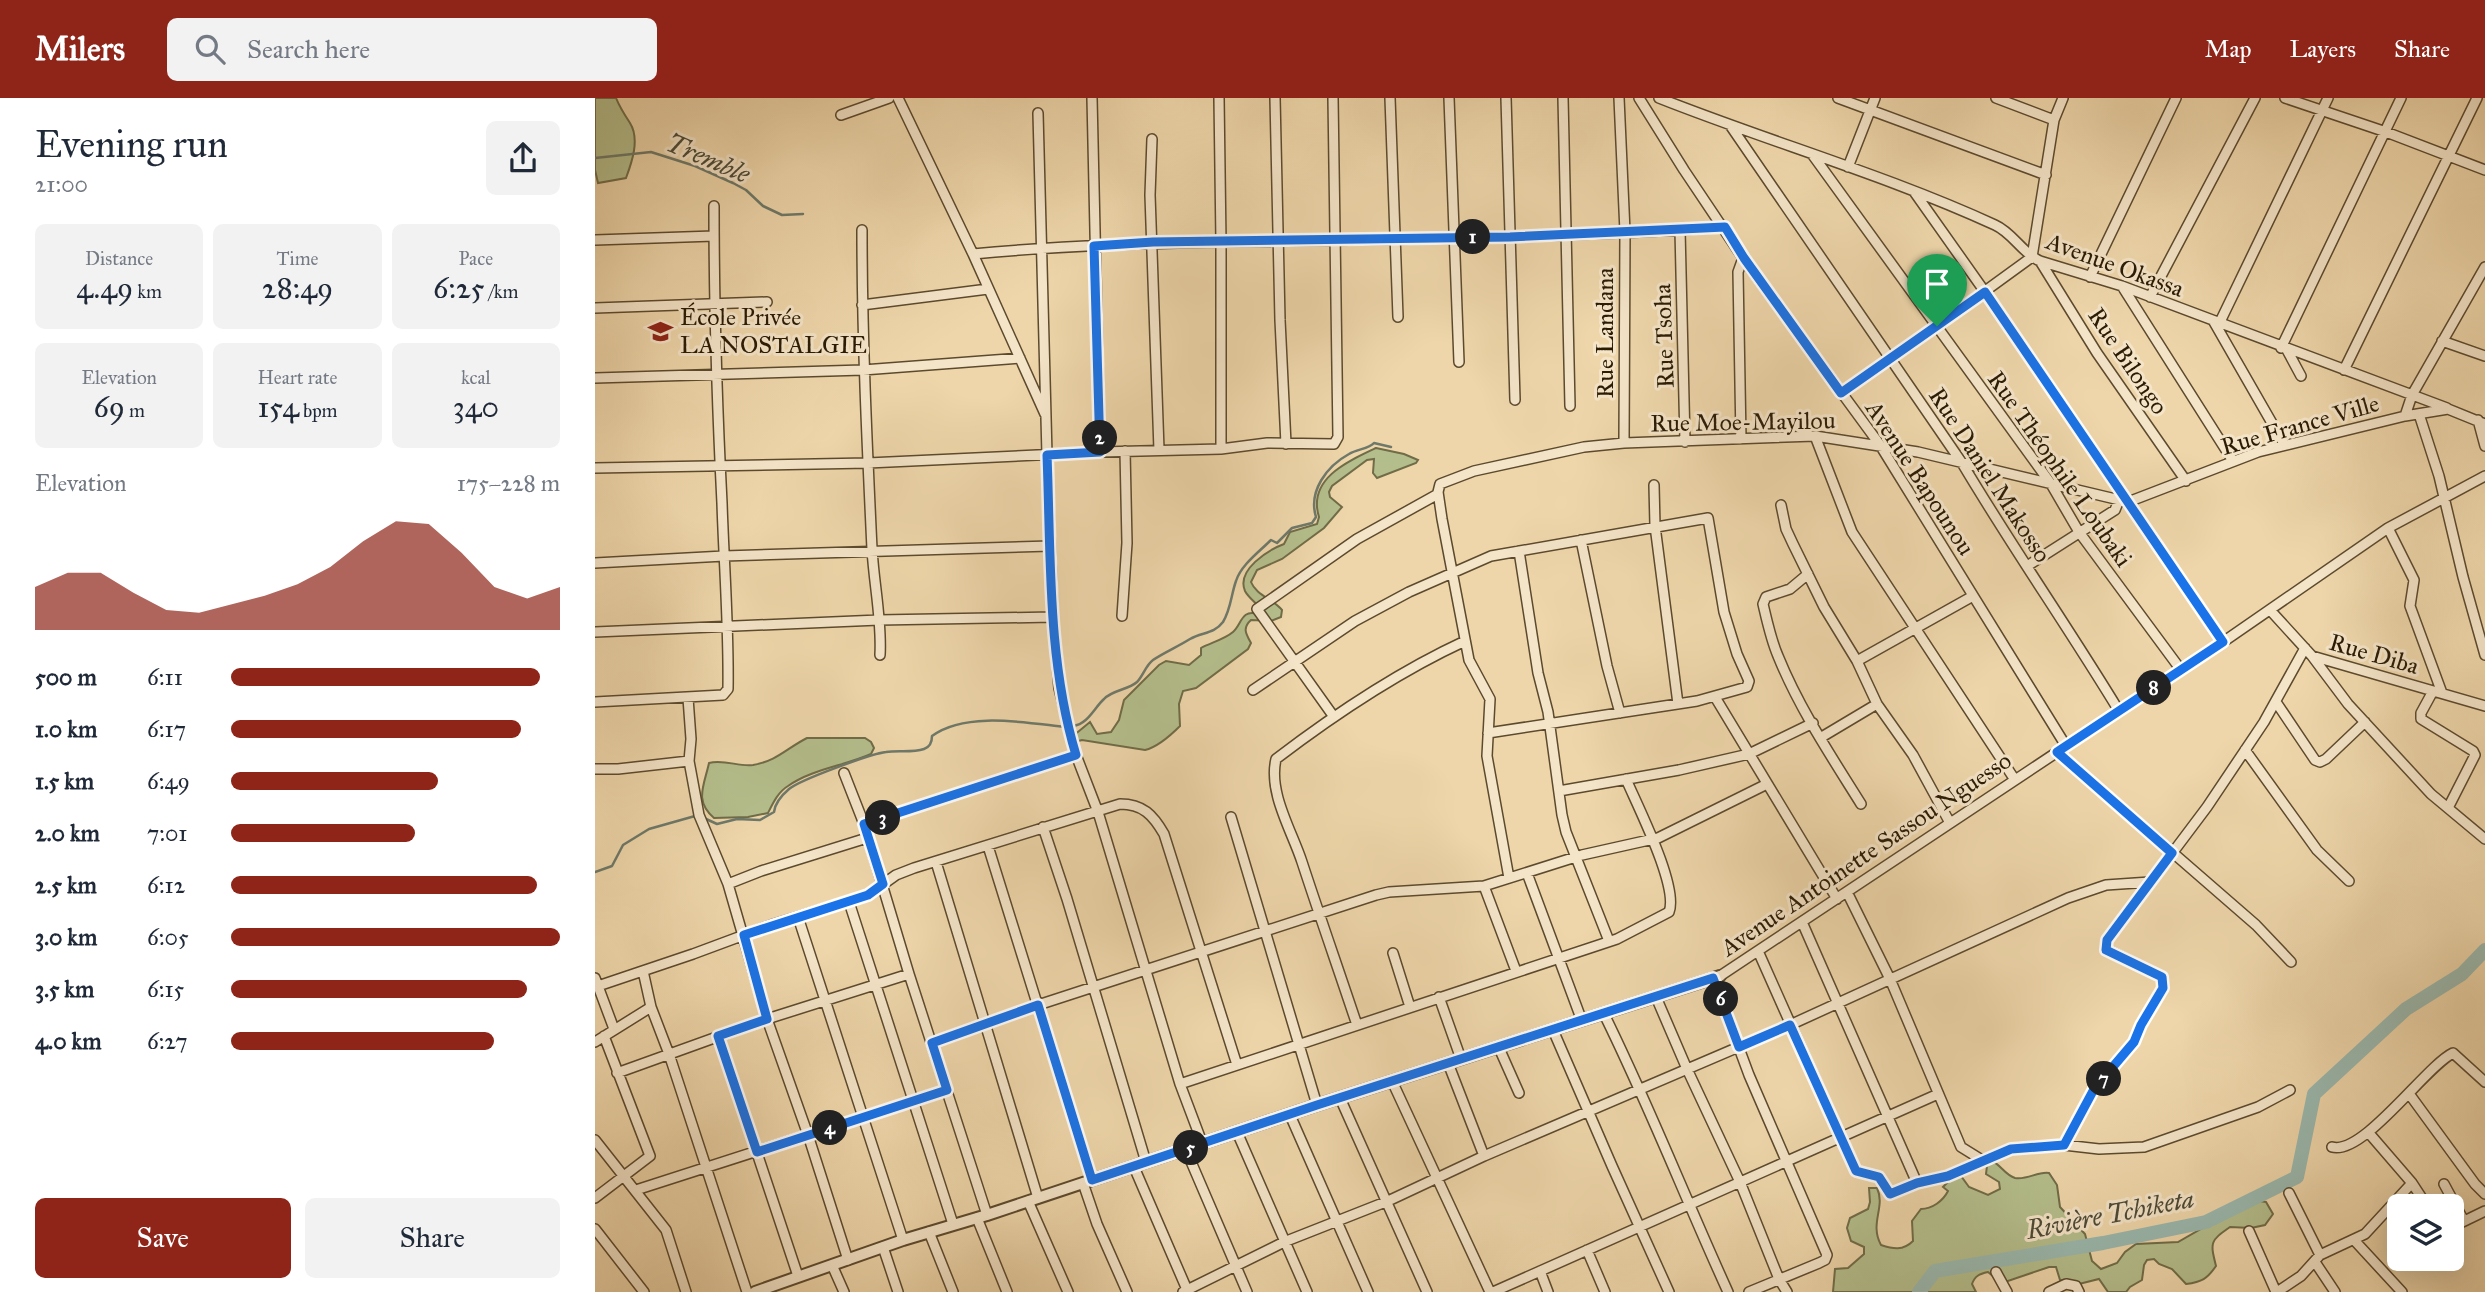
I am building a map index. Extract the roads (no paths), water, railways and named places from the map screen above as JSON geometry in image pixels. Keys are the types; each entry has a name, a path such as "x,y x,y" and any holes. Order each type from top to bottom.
{"street":[{"path":"842,115 889,98"},
{"path":"898,98 973,254 1047,419"},
{"path":"1092,98 1100,452"},
{"path":"1219,98 1221,449"},
{"path":"1275,98 1286,444"},
{"path":"595,468 868,463 1221,449 1254,444 1334,444 1338,437 1333,98"},
{"path":"1390,98 1398,317"},
{"path":"1449,98 1458,362"},
{"path":"1506,98 1514,400"},
{"path":"1563,98 1570,406"},
{"name":"Rue Landana","path":"1619,98 1625,232 1624,443"},
{"name":"Avenue Bapounou","path":"1639,98 1744,258 1880,445 2066,746"},
{"name":"Avenue Okassa","path":"1659,98 1680,102 1730,125 1811,152 1997,226 2036,259 2122,286 2448,409"},
{"path":"1838,98 2046,175"},
{"path":"1848,167 1875,98"},
{"path":"1996,98 2054,120"},
{"path":"1841,393 2036,259 2054,120 2063,98"},
{"path":"2090,277 2176,98"},
{"path":"2150,297 2255,98"},
{"path":"2285,98 2386,132 2485,170"},
{"path":"2284,444 2217,323 2328,98"},
{"path":"2301,376 2284,349 2402,98"},
{"path":"2344,370 2477,98"},
{"path":"1038,113 1050,546 1059,688 1076,755 1098,812 1180,1084 1203,1145"},
{"name":"Rue Daniel Makosso","path":"1730,125 1962,463 2119,711"},
{"path":"1152,139 1150,195 1159,450"},
{"name":"Rue Théophile Loubaki","path":"1811,152 2051,484 2079,533 2181,670"},
{"path":"1914,192 1985,292 2123,501 2223,642"},
{"path":"595,702 688,698 723,695 727,692 729,628 713,305 714,206"},
{"path":"973,254 1043,247 1153,242 1510,237 1725,227"},
{"path":"862,230 863,370 880,655"},
{"name":"Rue Tsoha","path":"1680,230 1685,442"},
{"path":"595,240 714,236"},
{"path":"1741,439 1738,272 1744,258"},
{"name":"Rue Bilongo","path":"2036,259 2186,481"},
{"path":"2405,416 2412,395 2485,267"},
{"path":"2475,284 2485,288"},
{"path":"2122,286 2233,461"},
{"path":"862,305 988,289"},
{"path":"595,309 767,302"},
{"path":"2442,341 2485,356"},
{"path":"595,378 863,370 1020,358"},
{"name":"Rue France Ville","path":"2123,501 2186,481 2233,461 2284,444 2405,416 2448,409 2482,422"},
{"path":"2419,414 2485,654"},
{"path":"2482,422 2485,446"},
{"path":"1815,436 1852,532 2015,780"},
{"name":"Rue Moe-Mayilou","path":"1438,494 1440,484 1475,471 1584,447 1815,436 1880,445 2123,501"},
{"path":"1122,616 1127,543 1125,451"},
{"name":"Avenue Antoinette Sassou Nguesso","path":"755,1292 776,1289 798,1276 903,1240 1717,977 2223,642 2388,528 2485,475"},
{"path":"1654,485 1655,526 1678,704"},
{"path":"1334,717 1257,609 1357,539 1438,494 1471,668 1490,699 1487,756 1509,878"},
{"path":"2027,566 2117,508 2123,501"},
{"path":"1781,505 1786,529 1877,704 1913,755 1950,823"},
{"path":"1253,690 1355,621 1453,571 1491,556 1708,518 1724,612 1749,683 1747,687 1716,697 1678,704 1488,733"},
{"path":"2388,528 2414,580 2410,606 2437,692 2421,713 2421,719 2476,755 2448,808"},
{"path":"1581,540 1607,666 1620,713"},
{"path":"595,563 724,556 1050,546"},
{"path":"1520,551 1566,832 1609,941"},
{"path":"1808,574 1785,591 1766,597 1763,604 1776,654 1820,738 1861,804"},
{"path":"1857,661 1973,596"},
{"name":"Rue Diba","path":"2270,610 2312,656 2485,706"},
{"path":"595,632 879,620 1053,617"},
{"path":"1357,1026 1296,843 1280,806 1274,768 1276,759 1334,717 1422,661 1465,641"},
{"path":"2064,1145 2094,1089 2134,1042 2163,988 2162,977 2106,950 2107,940 2245,750 2276,702 2305,648"},
{"path":"2312,656 2348,704 2431,794 2484,836"},
{"path":"1716,697 1837,899"},
{"path":"688,698 691,738 689,761 699,815 728,884 767,1019 848,1260"},
{"path":"2276,702 2315,760 2320,762 2365,722"},
{"path":"1820,738 1877,704"},
{"path":"1559,791 1679,770 1749,754 1813,723"},
{"path":"2245,750 2317,850 2349,881"},
{"path":"2057,752 2256,925 2291,962"},
{"path":"864,824 1076,755"},
{"path":"595,769 689,761"},
{"path":"843,774 864,824 883,884 1007,1292"},
{"path":"1180,1084 1609,941 1669,912 1671,908 1662,862 1626,779"},
{"path":"932,1043 1092,987 1389,892 1485,886 1575,857 1653,839 1767,785"},
{"path":"614,1029 596,982 643,971 849,902 868,895 896,875 1042,827 1120,804 1134,804 1155,820 1164,834 1237,1065"},
{"path":"1231,817 1317,1105"},
{"path":"1042,827 1146,1162"},
{"path":"728,884 867,838"},
{"path":"988,846 1038,1005 1088,1182 1097,1224 1127,1292"},
{"path":"936,862 986,1024 1033,1199 1068,1292"},
{"path":"1527,873 1582,1021"},
{"path":"1134,1167 1186,1291 1285,1242 1388,1201 1484,1156 1790,1025 2086,890 2106,885 2150,882"},
{"path":"1485,886 1516,971"},
{"path":"1847,892 1890,979 1961,1147 1982,1160"},
{"path":"849,902 953,1224"},
{"path":"798,917 903,1240"},
{"path":"1802,922 1917,1183"},
{"path":"1758,951 1856,1171 1879,1177 1890,1194 1917,1183 1936,1180 2011,1149 2064,1145 2099,1149 2144,1147 2258,1107 2290,1090"},
{"path":"1393,953 1410,1007"},
{"path":"643,971 651,1007 747,1292"},
{"path":"617,1073 767,1019 909,974"},
{"path":"1717,977 1749,1075 1827,1255 1825,1260 1819,1263 1749,1292"},
{"path":"1439,997 1461,1059"},
{"path":"1656,997 1787,1292"},
{"path":"595,1198 650,1156 617,1073 599,1039 651,1007"},
{"path":"1604,1014 1728,1292"},
{"path":"1553,1030 1669,1292"},
{"path":"718,1036 798,1276"},
{"path":"1499,1048 1519,1093"},
{"path":"2332,1147 2343,1147 2368,1132 2453,1053 2485,1083"},
{"path":"1448,1063 1484,1156"},
{"path":"1392,1082 1491,1292 1938,1094"},
{"path":"636,1190 947,1090"},
{"path":"2410,1095 2485,1194"},
{"path":"1340,1098 1427,1292"},
{"path":"1290,1115 1368,1292"},
{"path":"1237,1132 1307,1292"},
{"path":"2368,1132 2419,1194"},
{"path":"595,1140 666,1230 686,1292"},
{"path":"1186,1150 1247,1292"},
{"path":"2249,1231 2276,1292 2301,1276 2317,1258 2365,1234 2412,1183"},
{"path":"2444,1184 2449,1194"},
{"path":"2289,1193 2335,1292"},
{"path":"2464,1221 2485,1211"},
{"path":"595,1229 644,1292"},
{"path":"929,1232 953,1292"},
{"path":"2354,1240 2402,1292"},
{"path":"883,1247 898,1292"},
{"path":"1587,1251 1605,1292"},
{"path":"832,1265 844,1292"},
{"path":"1540,1271 1548,1292"},
{"path":"1996,1272 2007,1292"},
{"path":"2049,1292 2066,1284 2075,1286 2079,1292"}],"waterway":[{"name":"Tremble","path":"595,158 651,152 695,166 733,183 746,190 763,206 782,215 803,214"},
{"path":"1073,726 1087,719 1107,696 1137,682 1153,660 1190,639 1212,631 1223,622 1238,575 1246,564 1271,540 1277,543 1292,528 1312,523 1316,517 1314,507 1317,489 1333,465 1349,454 1374,443 1391,447"},
{"path":"704,818 717,824 737,819 760,820 774,812 779,799 789,789 807,780 878,754 924,749 932,741 932,736 962,723 1015,721 1066,727"},
{"path":"595,872 612,866 623,845 649,829 695,816"},
{"name":"Rivière Tchiketa","path":"1919,1292 1935,1271 2103,1243 2206,1222 2297,1177 2314,1094 2406,1009 2462,974 2485,950"}],"place":[{"name":"École Privée LA NOSTALGIE","path":"660,331"}]}
